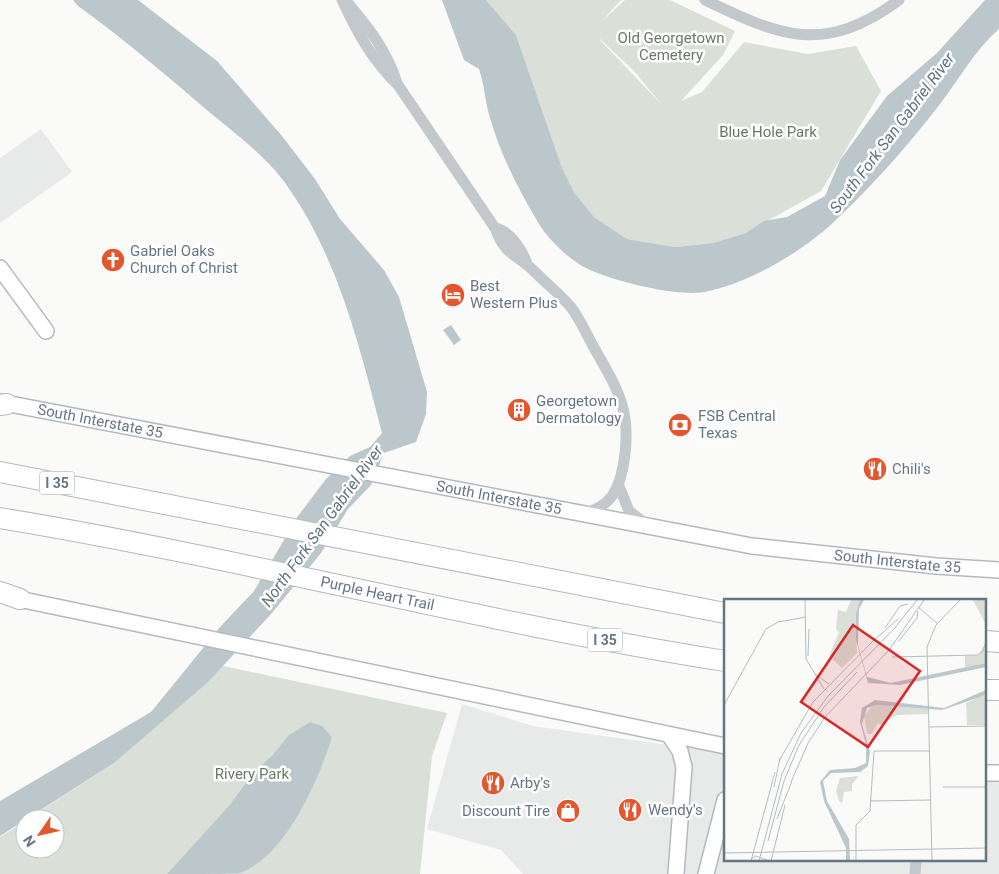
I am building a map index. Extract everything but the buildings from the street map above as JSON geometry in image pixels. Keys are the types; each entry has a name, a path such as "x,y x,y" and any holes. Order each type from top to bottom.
{"highway":[{"name":"I 35","path":"0,472 724,613"},
{"name":"Purple Heart Trail","path":"0,518 108,536 486,616 671,653 724,661"},
{"path":"0,592 18,599"},
{"path":"986,641 999,642"},
{"path":"986,690 999,690"}],"main road":[{"path":"0,268 46,331"},
{"name":"South Interstate 35","path":"2,404 127,425 580,514 779,549 936,566 999,570"},
{"path":"18,599 724,746"},
{"path":"670,736 680,751 684,767 676,874"},
{"path":"986,773 999,773"},
{"path":"706,874 724,804"}],"street":[{"path":"342,0 370,54 379,67 398,85 495,228 503,246 517,259 527,264 570,307 617,389 623,403 627,425 627,442 619,486 614,495 601,507 580,514"},
{"path":"346,0 374,34 385,52 398,85"},
{"path":"705,0 770,29 789,34 809,36 827,35 862,24 899,0"},
{"path":"619,486 630,511 652,527"}],"shaded area":[{"path":"41,129 72,172 0,223 0,158"},
{"path":"462,704 533,726 724,753 724,862 986,862 986,780 999,781 999,874 523,874 501,850 427,829"}],"green space":[{"name":"Blue Hole Park","path":"486,0 621,0 601,22 625,0 670,0 735,31 723,55 681,101 702,92 744,42 808,54 856,46 881,91 821,191 746,233 713,243 675,247 627,239 594,217 574,192 562,168 516,35","holes":["600,39 634,71 662,105"]},
{"name":"Rivery Park","path":"223,666 447,713 432,756 420,874 0,874 0,837 15,827 15,859 65,859 65,809 43,809 114,763"}],"water":[{"name":"North Fork San Gabriel River","path":"73,0 138,0 217,61 282,136 315,179 340,219 384,270 399,297 427,392 426,414 416,442 384,453 371,485 348,509 321,553 272,613 208,682 114,763 42,809 15,809 15,826 0,836 0,801 151,712 221,626 254,591 298,516 326,479 350,456 370,447 382,433 356,338 335,277 307,218 282,178 252,148 144,57 78,6"},
{"name":"South Fork San Gabriel River","path":"442,0 486,0 516,35 562,168 574,192 594,217 627,239 675,247 713,243 746,233 764,221 787,217 825,196 840,160 887,96 937,53 985,0 999,0 999,29 990,37 940,104 879,177 826,229 794,253 758,273 722,288 692,293 660,290 608,277 582,266 558,247 548,236 525,199 506,161 489,115 479,69 464,60"},
{"path":"451,325 461,340 454,345 443,330"},
{"path":"310,722 322,726 332,737 309,795 286,834 272,851 257,864 240,873 167,874 229,806 254,772 272,756 289,735"}],"place":[{"name":"Gabriel Oaks Church of Christ","path":"113,260"},
{"name":"Best Western Plus","path":"453,295"},
{"name":"Georgetown Dermatology","path":"519,410"},
{"name":"FSB Central Texas","path":"680,425"},
{"name":"Chili's","path":"875,469"},
{"name":"Arby's","path":"493,783"},
{"name":"Wendy's","path":"630,810"},
{"name":"Discount Tire","path":"568,811"}],"park label":[{"name":"Old Georgetown Cemetery","path":"671,46"}]}
